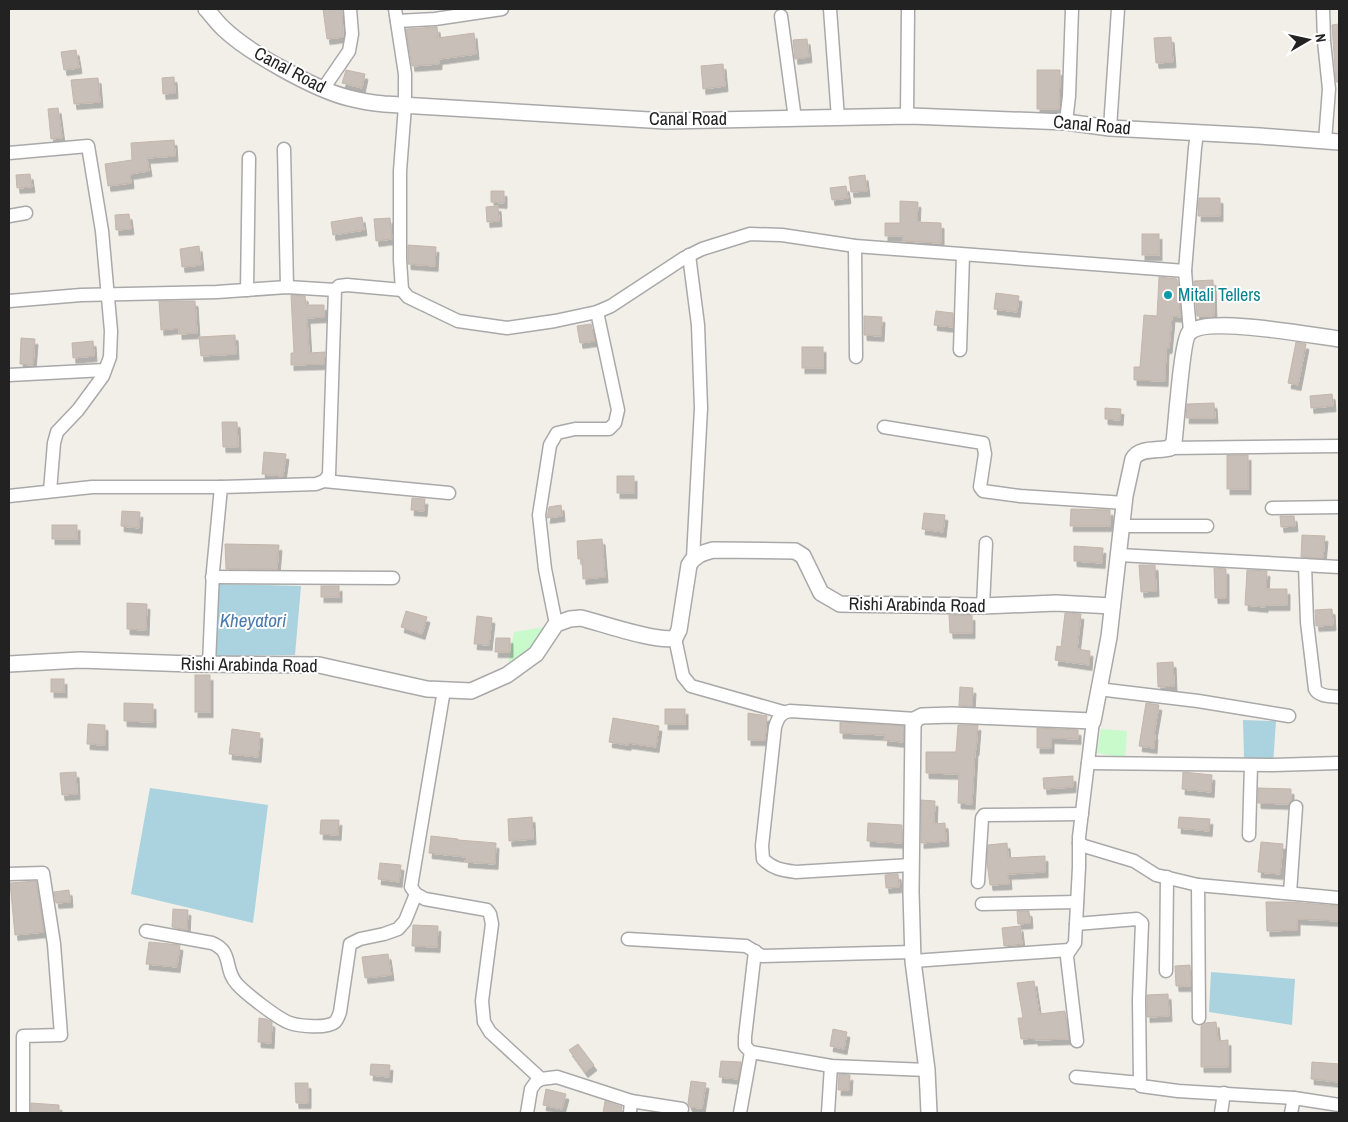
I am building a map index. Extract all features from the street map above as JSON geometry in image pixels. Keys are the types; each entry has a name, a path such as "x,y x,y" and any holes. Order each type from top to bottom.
{"street":[{"name":"Canal Road","path":"206,9 224,29 244,45 323,89 358,100 405,110 666,121 907,116 1066,122 1196,141 1332,141"},
{"path":"323,89 349,51 352,34 350,9"},
{"path":"502,9 435,19 396,15 404,74 405,110 400,172 402,290 408,297 458,321 507,328 555,322 597,312 611,306 689,255 724,241 750,234 782,235 855,246 1185,271"},
{"path":"830,9 838,118"},
{"path":"907,116 908,9"},
{"path":"1066,122 1069,96 1072,9"},
{"path":"1110,128 1118,9"},
{"path":"1324,9 1324,41 1332,141"},
{"path":"781,16 795,118"},
{"path":"1190,332 1185,271 1196,141"},
{"path":"9,152 88,146 102,231 111,340 110,357 103,376 78,410 57,432 54,443 50,491"},
{"path":"284,149 287,287"},
{"path":"247,290 249,158"},
{"path":"9,216 26,213"},
{"path":"855,246 856,357"},
{"path":"689,255 698,325 701,408 693,558 689,565 679,630 675,638 683,676 691,686 783,712 916,719 922,716 952,715 1093,721"},
{"path":"960,350 963,255"},
{"path":"9,496 92,487 221,487 316,484 324,480 329,475 335,290 339,286 347,285 402,290"},
{"path":"9,301 73,296 287,287 335,290"},
{"path":"597,312 618,410 615,423 610,429 575,428 557,433 550,445 539,516 545,569 556,624 570,619 581,618 652,637 669,640 675,638"},
{"path":"1170,448 1174,442 1184,353 1187,336 1190,332 1200,327 1216,325 1281,331 1339,340"},
{"path":"9,375 105,370"},
{"path":"884,427 983,443 985,454 980,487 983,491 1020,496 1125,503"},
{"path":"1077,1041 1067,957 1069,950 1075,943 1079,843 1093,721 1109,637 1125,503 1135,454 1170,448 1339,446"},
{"path":"324,480 449,493"},
{"path":"209,664 212,577 221,487"},
{"path":"1272,508 1339,507"},
{"path":"1122,526 1207,526"},
{"path":"982,606 986,543"},
{"name":"Rishi Arabinda Road","path":"693,558 700,553 713,550 795,551 803,556 820,593 840,604 982,606 1056,602 1112,606"},
{"path":"1119,555 1339,567"},
{"path":"1305,565 1307,622 1315,689 1320,694 1339,696"},
{"path":"212,577 393,578"},
{"name":"Rishi Arabinda Road","path":"9,664 80,660 319,665 427,689 471,691 507,675 536,654 556,624"},
{"path":"1098,689 1198,701 1289,716"},
{"path":"444,690 411,887 416,894 425,899 459,906 481,908 487,910 490,914 492,924 482,1001 484,1022 490,1032 541,1078"},
{"path":"783,712 778,717 775,727 762,846 763,859 775,868 796,872 911,865"},
{"path":"916,719 913,725 911,865 913,956 927,1070 929,1113"},
{"path":"1088,763 1251,765 1339,763"},
{"path":"1249,835 1251,765"},
{"path":"1290,893 1296,807"},
{"path":"978,882 982,818 984,814 1082,814"},
{"path":"1079,843 1134,861 1150,872 1198,885 1339,898"},
{"path":"9,874 43,873 54,944 61,1036 23,1036 23,1113"},
{"path":"1166,877 1166,971"},
{"path":"1198,885 1200,1018"},
{"path":"146,931 221,947 227,955 234,982 278,1017 291,1024 327,1026 336,1022 340,1012 350,944 360,939 384,934 398,928 406,921 416,894"},
{"path":"982,904 1077,902"},
{"path":"1076,924 1137,919 1142,923 1139,999 1140,1083"},
{"path":"628,939 746,946 762,956 913,956 1069,950"},
{"path":"755,951 744,1037 745,1046 751,1052 831,1066 927,1070"},
{"path":"740,1113 751,1052"},
{"path":"828,1113 831,1066"},
{"path":"527,1113 530,1089 541,1078 557,1077 630,1107 682,1109"},
{"path":"1076,1077 1140,1083 1144,1087 1294,1098 1339,1105"},
{"path":"1221,1113 1224,1093"},
{"path":"1291,1113 1294,1098"}],"green space":[{"path":"545,627 549,636 507,671 514,632"},
{"path":"1101,729 1127,731 1125,758 1097,753"}],"water":[{"name":"Kheyatori","path":"219,584 301,586 295,655 216,656"},
{"path":"1243,720 1276,721 1273,765 1244,758"},
{"path":"150,788 268,805 253,923 131,894"},
{"path":"1211,972 1295,979 1292,1025 1209,1012"}],"building":[{"path":"323,9 342,9 343,37 327,39"},
{"path":"1339,24 1339,82 1336,82 1332,25"},
{"path":"437,27 438,38 474,33 476,54 439,59 439,64 412,66 406,29"},
{"path":"1171,37 1173,62 1156,63 1154,38"},
{"path":"807,39 809,57 795,59 793,40"},
{"path":"76,50 79,68 64,70 61,52"},
{"path":"723,64 725,86 703,89 701,66"},
{"path":"346,70 365,74 362,88 342,83"},
{"path":"1037,70 1060,70 1059,109 1037,109"},
{"path":"174,77 175,93 163,94 162,78"},
{"path":"98,78 100,102 74,104 71,80"},
{"path":"58,108 62,138 51,139 48,109"},
{"path":"174,140 175,156 147,158 149,171 130,174 131,183 108,186 105,164 132,160 131,143"},
{"path":"30,174 32,187 17,188 16,175"},
{"path":"865,175 867,191 851,192 849,177"},
{"path":"846,186 848,198 832,200 830,188"},
{"path":"491,191 504,191 504,203 491,202"},
{"path":"1199,198 1220,198 1220,216 1198,216"},
{"path":"900,201 918,202 917,222 941,223 941,243 903,241 903,236 885,236 885,223 900,223"},
{"path":"498,206 499,221 487,222 486,207"},
{"path":"129,214 131,229 116,230 115,215"},
{"path":"362,217 364,230 333,235 331,222"},
{"path":"390,218 392,239 376,241 374,219"},
{"path":"1142,234 1159,234 1159,255 1142,255"},
{"path":"408,245 436,247 435,266 408,264"},
{"path":"199,246 201,265 182,267 180,249"},
{"path":"1159,277 1177,279 1181,317 1172,316 1169,348 1166,348 1165,381 1134,380 1134,367 1140,367 1144,315 1157,316"},
{"path":"1213,280 1214,316 1197,316 1194,281"},
{"path":"996,293 1019,296 1017,312 994,309"},
{"path":"291,295 305,296 306,305 324,305 324,317 307,318 309,353 325,352 324,364 291,365 291,353 294,353"},
{"path":"159,301 195,301 197,333 179,334 179,328 161,330"},
{"path":"936,311 953,313 953,327 934,325"},
{"path":"864,316 882,317 881,336 864,335"},
{"path":"591,324 595,341 580,343 577,326"},
{"path":"235,335 236,354 201,356 199,337"},
{"path":"21,338 35,339 33,365 20,364"},
{"path":"93,341 94,356 73,358 72,343"},
{"path":"1296,342 1306,344 1298,385 1288,383"},
{"path":"802,347 823,347 823,368 802,368"},
{"path":"1332,394 1333,406 1311,408 1310,396"},
{"path":"1214,403 1215,418 1186,418 1187,404"},
{"path":"1105,408 1121,409 1120,420 1105,419"},
{"path":"222,422 237,422 238,447 223,447"},
{"path":"264,452 286,454 283,476 262,474"},
{"path":"1227,455 1248,455 1248,489 1227,489"},
{"path":"617,476 634,476 634,493 617,493"},
{"path":"412,498 425,499 424,511 411,510"},
{"path":"561,505 562,516 547,518 549,507"},
{"path":"1071,509 1110,510 1110,526 1070,526"},
{"path":"122,511 140,512 139,528 121,526"},
{"path":"924,513 945,515 943,532 922,529"},
{"path":"1280,516 1294,516 1295,526 1281,527"},
{"path":"52,525 77,525 77,539 52,539"},
{"path":"1302,535 1325,536 1323,558 1301,557"},
{"path":"602,539 605,577 583,579 582,559 578,559 577,541"},
{"path":"225,544 279,545 277,569 226,569"},
{"path":"1074,546 1103,548 1102,563 1074,561"},
{"path":"1139,565 1155,565 1156,591 1141,592"},
{"path":"1214,568 1226,569 1226,598 1215,598"},
{"path":"1247,570 1267,571 1266,589 1287,589 1287,605 1265,605 1265,607 1245,605"},
{"path":"321,586 339,586 339,597 321,597"},
{"path":"127,603 147,604 146,630 127,629"},
{"path":"1332,609 1333,625 1316,626 1315,610"},
{"path":"406,611 427,617 422,634 401,627"},
{"path":"1065,613 1081,614 1077,649 1090,651 1089,665 1055,660 1057,646 1061,647"},
{"path":"949,615 972,615 972,633 950,633"},
{"path":"477,616 492,618 489,645 474,644"},
{"path":"496,638 510,638 510,652 495,652"},
{"path":"1173,662 1174,686 1158,687 1157,663"},
{"path":"195,675 210,675 210,712 195,712"},
{"path":"51,679 64,679 64,692 51,692"},
{"path":"960,687 973,688 972,706 959,706"},
{"path":"124,703 153,704 153,722 124,721"},
{"path":"1146,703 1159,705 1154,734 1154,748 1139,746"},
{"path":"665,709 685,709 685,724 665,724"},
{"path":"748,713 767,716 765,740 748,740"},
{"path":"613,718 659,726 656,747 609,742"},
{"path":"840,722 904,726 903,742 884,740 885,735 840,733"},
{"path":"88,724 105,725 105,745 87,744"},
{"path":"958,725 978,725 972,804 958,803 959,774 926,773 926,752 956,752"},
{"path":"1037,728 1078,730 1078,739 1051,738 1051,748 1037,748"},
{"path":"232,729 260,733 258,757 229,754"},
{"path":"76,772 77,794 62,795 60,773"},
{"path":"1183,772 1212,775 1211,792 1182,789"},
{"path":"1073,776 1073,787 1044,789 1043,778"},
{"path":"1258,788 1291,789 1291,801 1289,804 1258,803"},
{"path":"921,800 935,801 934,824 945,823 946,841 921,843"},
{"path":"532,817 533,839 509,841 508,819"},
{"path":"1179,817 1210,819 1209,831 1178,828"},
{"path":"321,820 339,820 338,835 320,834"},
{"path":"868,823 902,825 902,843 867,841"},
{"path":"431,836 496,843 495,864 465,862 466,857 429,853"},
{"path":"1261,842 1283,844 1280,874 1258,872"},
{"path":"1007,843 1008,858 1045,856 1045,872 1008,874 1009,884 990,885 987,862 988,845"},
{"path":"380,863 401,865 399,882 378,879"},
{"path":"898,874 899,887 886,888 885,875"},
{"path":"36,881 44,932 15,935 10,883"},
{"path":"69,890 70,902 56,903 54,892"},
{"path":"1266,902 1339,906 1339,921 1297,919 1297,930 1267,931"},
{"path":"173,909 188,910 187,930 172,927"},
{"path":"1017,911 1029,911 1030,923 1018,924"},
{"path":"413,925 438,926 437,947 412,946"},
{"path":"1020,926 1022,944 1004,946 1002,928"},
{"path":"149,942 180,945 177,967 146,964"},
{"path":"388,954 391,975 365,978 362,957"},
{"path":"1190,965 1191,986 1176,986 1175,966"},
{"path":"1034,981 1039,1014 1065,1011 1069,1039 1021,1039 1018,1018 1023,1018 1017,983"},
{"path":"1168,994 1169,1016 1147,1017 1147,995"},
{"path":"259,1018 272,1022 271,1043 258,1042"},
{"path":"1216,1022 1218,1041 1228,1040 1228,1067 1201,1067 1201,1026 1205,1023"},
{"path":"833,1029 847,1032 844,1049 830,1046"},
{"path":"578,1044 594,1065 585,1072 569,1050"},
{"path":"721,1061 741,1062 738,1079 719,1077"},
{"path":"1312,1062 1339,1064 1339,1082 1311,1079"},
{"path":"371,1064 390,1065 389,1077 370,1075"},
{"path":"839,1074 850,1075 849,1090 838,1090"},
{"path":"691,1081 706,1083 702,1108 690,1107 688,1103"},
{"path":"295,1083 308,1083 308,1103 296,1103"},
{"path":"546,1089 566,1094 562,1109 543,1105"},
{"path":"605,1101 622,1107 621,1113 603,1113"},
{"path":"31,1103 59,1105 59,1113 31,1113"}],"place":[{"name":"Mitali Tellers","path":"1168,295"}]}
